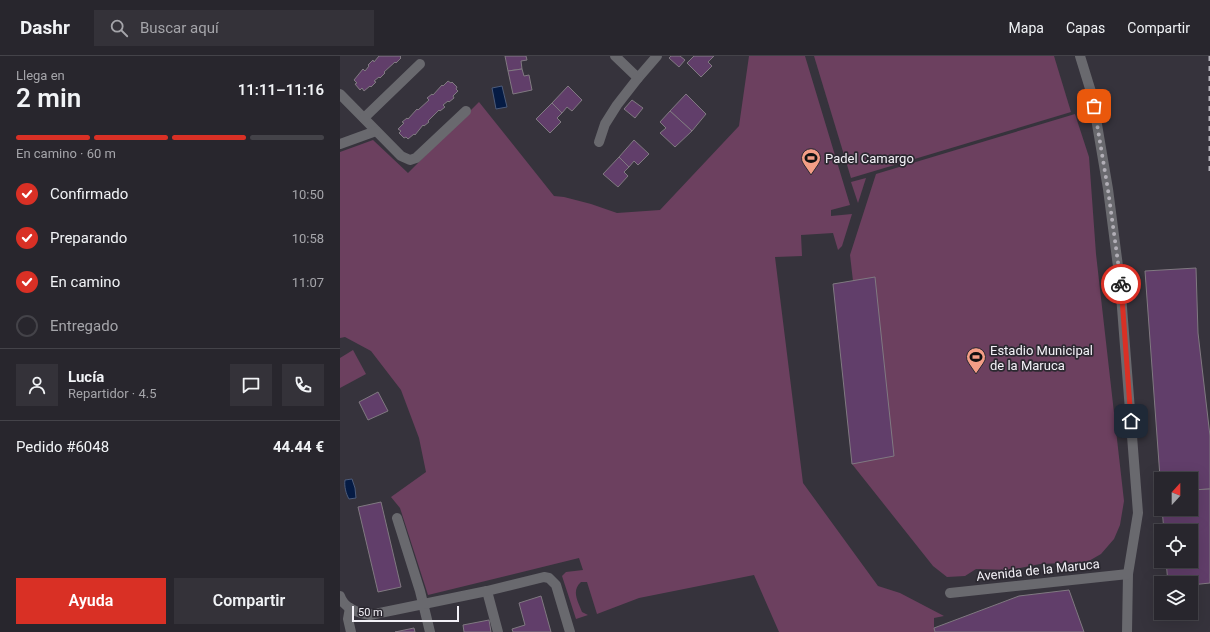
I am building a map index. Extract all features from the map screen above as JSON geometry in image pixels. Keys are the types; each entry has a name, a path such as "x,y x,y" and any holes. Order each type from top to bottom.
{"street":[{"path":"615,56 638,78"},
{"path":"599,142 605,124 638,78 657,56"},
{"path":"1080,56 1092,95 1108,190 1120,282 1138,513 1128,574 1127,632"},
{"path":"364,118 420,64"},
{"path":"340,94 401,156 410,160 416,158 466,111"},
{"path":"340,144 376,131"},
{"path":"398,518 424,605 430,632"},
{"name":"Avenida de la Maruca","path":"950,593 1128,574"},
{"path":"343,602 357,613 370,615 488,591 544,576 549,578 556,585 570,632"},
{"path":"488,591 498,632"},
{"path":"343,602 351,632"}],"shaded area":[{"path":"749,56 805,56 850,205 831,210 831,216 852,214 842,246 838,250 833,233 801,235 802,256 775,257 803,483 878,586 900,593 944,616 934,618 935,632 779,632 754,575 639,598 597,614 587,582 581,582 576,589 576,596 582,612 588,615 576,619 562,576 566,572 583,570 579,558 428,595 400,508 391,497 426,472 419,438 401,390 371,351 345,337 340,338 340,152 373,140 408,173 479,102 554,196 591,204 617,213 660,210 739,126"},
{"path":"814,56 1054,56 1071,112 851,178"},
{"name":"Estadio Municipal de la Maruca","path":"1075,114 1089,157 1096,254 1124,501 1120,525 1114,539 1101,554 1087,562 1040,564 1010,570 976,569 965,576 947,577 933,566 852,464 853,281 850,255 876,174"},
{"path":"866,178 858,203 851,182"},
{"path":"353,350 366,374 340,388 340,358"}],"water":[{"path":"502,86 507,107 496,109 492,88"},
{"path":"352,479 356,498 349,499 345,480"}],"building":[{"path":"379,56 401,56 401,58 384,72 385,73 380,78 379,77 374,81 376,82 371,87 370,86 364,91 362,88 360,90 355,84 357,83 354,80 363,69 365,71 369,66 368,65 373,60 374,62"},
{"path":"505,56 526,56 527,60 521,61 522,69 508,71"},
{"path":"671,56 680,56 685,60 679,67 669,58"},
{"path":"694,56 714,56 708,62 712,66 701,77 687,63"},
{"path":"522,69 524,76 529,75 532,90 513,94 508,71"},
{"path":"448,81 451,83 452,82 457,87 456,89 458,91 453,96 454,98 443,105 445,107 440,111 439,110 415,135 414,134 408,139 406,137 404,138 399,133 401,131 398,129 404,123 402,122 407,118 408,119 417,109 418,110 429,100 427,98 432,94 433,95"},
{"path":"568,86 582,100 572,111 567,107 562,113 552,103"},
{"path":"686,94 706,114 692,131 670,111"},
{"path":"632,100 643,108 635,118 624,109"},
{"path":"552,103 562,113 557,118 561,122 550,133 536,119"},
{"path":"670,111 692,131 675,147 660,133 666,128 660,122"},
{"path":"634,140 649,154 638,165 634,161 629,167 619,157"},
{"path":"619,157 629,167 624,172 628,176 618,187 603,174"},
{"path":"1196,268 1198,333 1210,436 1210,489 1198,490 1198,472 1160,472 1145,271"},
{"path":"875,277 894,456 852,464 833,284"},
{"path":"378,392 388,411 368,420 359,402"},
{"path":"1210,489 1210,583 1198,584 1198,576 1167,576 1167,568 1198,568 1198,524 1163,524 1163,516 1198,516 1198,490"},
{"path":"381,502 401,587 378,592 358,507"},
{"path":"1069,590 1084,632 935,632 934,628 1019,596"},
{"path":"541,596 551,632 513,632 512,629 525,625 519,603"},
{"path":"489,620 491,632 464,632 463,625"},
{"path":"414,628 415,632 395,632"}],"railway":[{"path":"1210,56 1210,173"}],"way so far":[{"path":"1094,106 1108,190 1121,284"}],"place":[{"name":"Padel Camargo","path":"811,175"},
{"name":"Estadio Municipal de la Maruca","path":"976,374"}],"route":[{"path":"1121,284 1131,421"}]}
